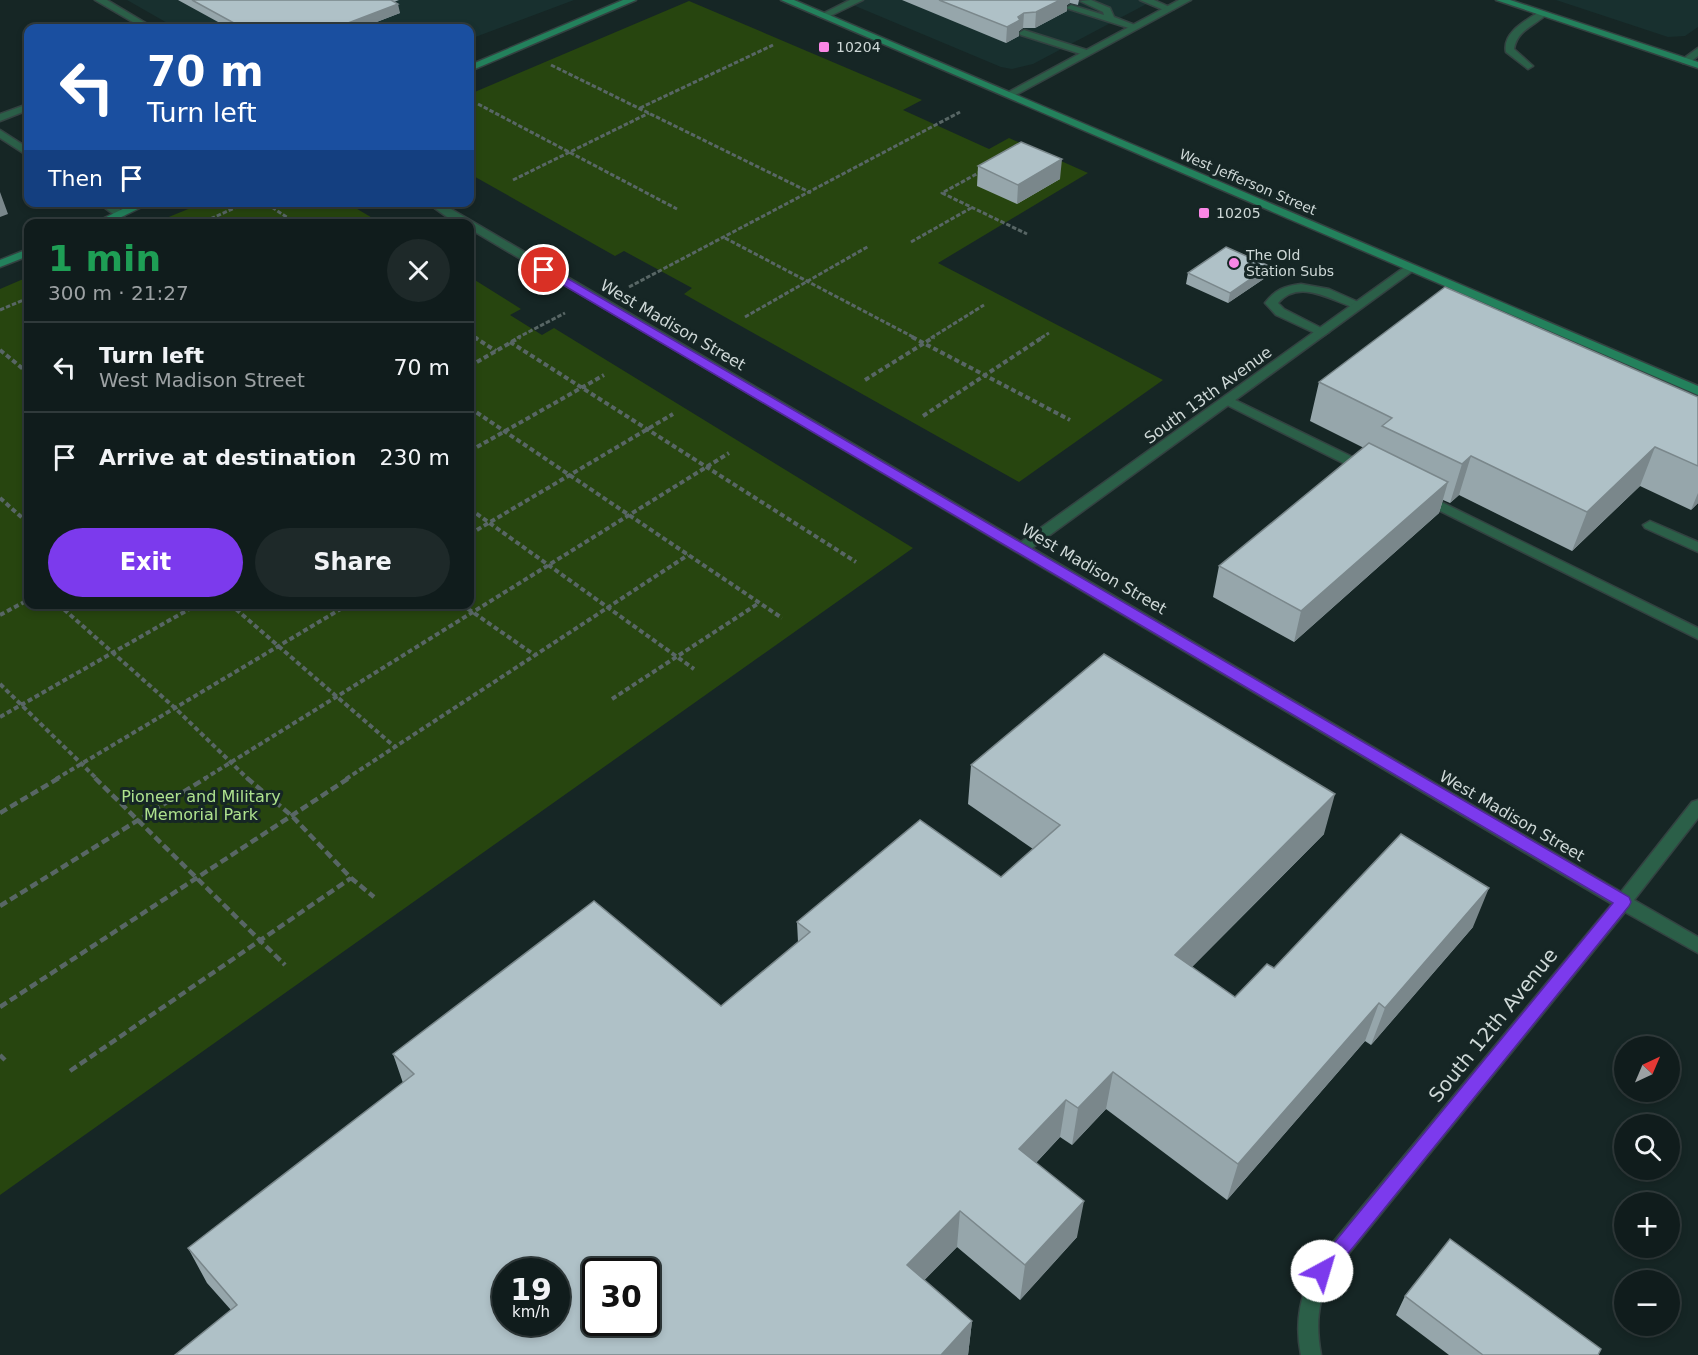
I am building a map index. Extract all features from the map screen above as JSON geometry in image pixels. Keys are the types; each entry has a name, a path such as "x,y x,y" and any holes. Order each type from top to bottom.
{"main road":[{"path":"474,66 631,0"},
{"name":"West Jefferson Street","path":"786,0 1698,391"},
{"path":"1501,0 1698,65"},
{"path":"108,219 136,207"},
{"path":"0,264 24,254"}],"street":[{"path":"100,0 142,24"},
{"path":"823,16 858,0"},
{"path":"1145,0 1169,9"},
{"path":"1008,95 1186,0"},
{"path":"1085,1 1107,10 1109,17"},
{"path":"1071,8 1095,17 1109,17 1135,27"},
{"path":"1528,66 1509,50 1509,40 1518,30 1542,14"},
{"path":"1035,28 1060,38 1062,42"},
{"path":"1024,33 1051,43 1062,42 1087,53"},
{"path":"1686,61 1698,51"},
{"path":"0,118 24,109"},
{"path":"0,133 24,150"},
{"path":"110,207 120,214"},
{"name":"West Madison Street","path":"439,207 460,219"},
{"name":"West Madison Street","path":"474,228 1698,946"},
{"name":"South 13th Avenue","path":"1023,548 1410,268"},
{"path":"1323,332 1280,312 1271,303 1276,294 1293,287 1309,287 1359,305"},
{"path":"1229,401 1381,476"},
{"path":"1413,492 1698,634"},
{"path":"1650,525 1698,546"},
{"name":"South 12th Avenue","path":"1311,1355 1306,1329 1308,1301 1322,1271 1623,902 1698,806"}],"path":[{"path":"639,108 773,45"},
{"path":"551,65 812,193"},
{"path":"478,104 677,209"},
{"path":"600,303 812,193 960,112"},
{"path":"513,180 649,113"},
{"path":"982,171 942,193 1028,234"},
{"path":"210,219 238,207"},
{"path":"272,207 290,219"},
{"path":"911,242 972,208"},
{"path":"724,237 1070,420"},
{"path":"745,317 869,246"},
{"path":"0,310 24,300"},
{"path":"866,380 922,342 984,305"},
{"path":"474,364 566,313"},
{"path":"923,416 1050,333"},
{"path":"474,337 496,351"},
{"path":"510,342 856,562"},
{"path":"0,350 24,370"},
{"path":"474,449 604,375"},
{"path":"474,411 782,618"},
{"path":"474,532 673,414"},
{"path":"0,906 729,453"},
{"path":"0,498 24,519"},
{"path":"474,512 694,669"},
{"path":"0,1007 688,555"},
{"path":"0,615 24,602"},
{"path":"612,699 759,603"},
{"path":"63,609 111,654 175,708 229,763 292,816 351,878 374,897"},
{"path":"0,717 189,609"},
{"path":"236,609 396,748"},
{"path":"0,813 341,609"},
{"path":"467,609 536,656"},
{"path":"0,684 83,763 136,820 285,965"},
{"path":"70,1071 261,942 351,878"},
{"path":"0,1054 5,1060"}],"shaded area":[{"path":"127,0 574,0 474,38 474,24 169,24"},
{"path":"841,0 1154,0 1033,64 1012,69 1001,67"},
{"path":"1556,0 1698,0 1698,27 1685,36 1668,37"}],"green space":[{"path":"689,1 922,100 903,110 989,149 1009,138 1088,173 938,263 1163,380 1019,482 684,294 692,288 624,251 615,256 474,176 474,92"},
{"path":"193,207 354,207 374,219 164,219"},
{"name":"Pioneer and Military Memorial Park","path":"24,279 24,609 474,609 474,280 521,309 510,315 542,335 554,328 913,548 0,1195 0,289"}],"building":[{"path":"192,0 391,0 398,4 346,24 236,24"},
{"path":"939,0 1060,0 1036,12 1024,13 1018,17 1020,20 1007,27"},
{"path":"1021,142 1062,159 1018,185 978,166"},
{"path":"1226,247 1269,266 1230,293 1188,273"},
{"path":"1445,287 1698,397 1698,466 1655,447 1587,512 1471,456 1462,464 1382,426 1392,418 1319,382"},
{"path":"1369,443 1448,482 1301,611 1219,566"},
{"path":"1104,654 1335,794 1175,955 1235,997 1267,964 1274,968 1401,834 1489,888 1385,1008 1379,1003 1238,1164 1113,1072 1078,1108 1066,1100 1019,1149 1084,1201 1025,1265 960,1211 907,1265 972,1321 941,1355 175,1355 237,1305 188,1248 414,1074 393,1054 594,901 721,1006 810,932 797,922 920,820 1001,877 1060,825 971,765"},
{"path":"1450,1239 1601,1349 1598,1355 1483,1355 1405,1296"}],"place":[{"name":"10204","path":"824,47"},
{"name":"10205","path":"1204,213"},
{"name":"The Old Station Subs","path":"1234,263"}],"route":[{"path":"544,270 1085,584 1623,902 1322,1271"}]}
